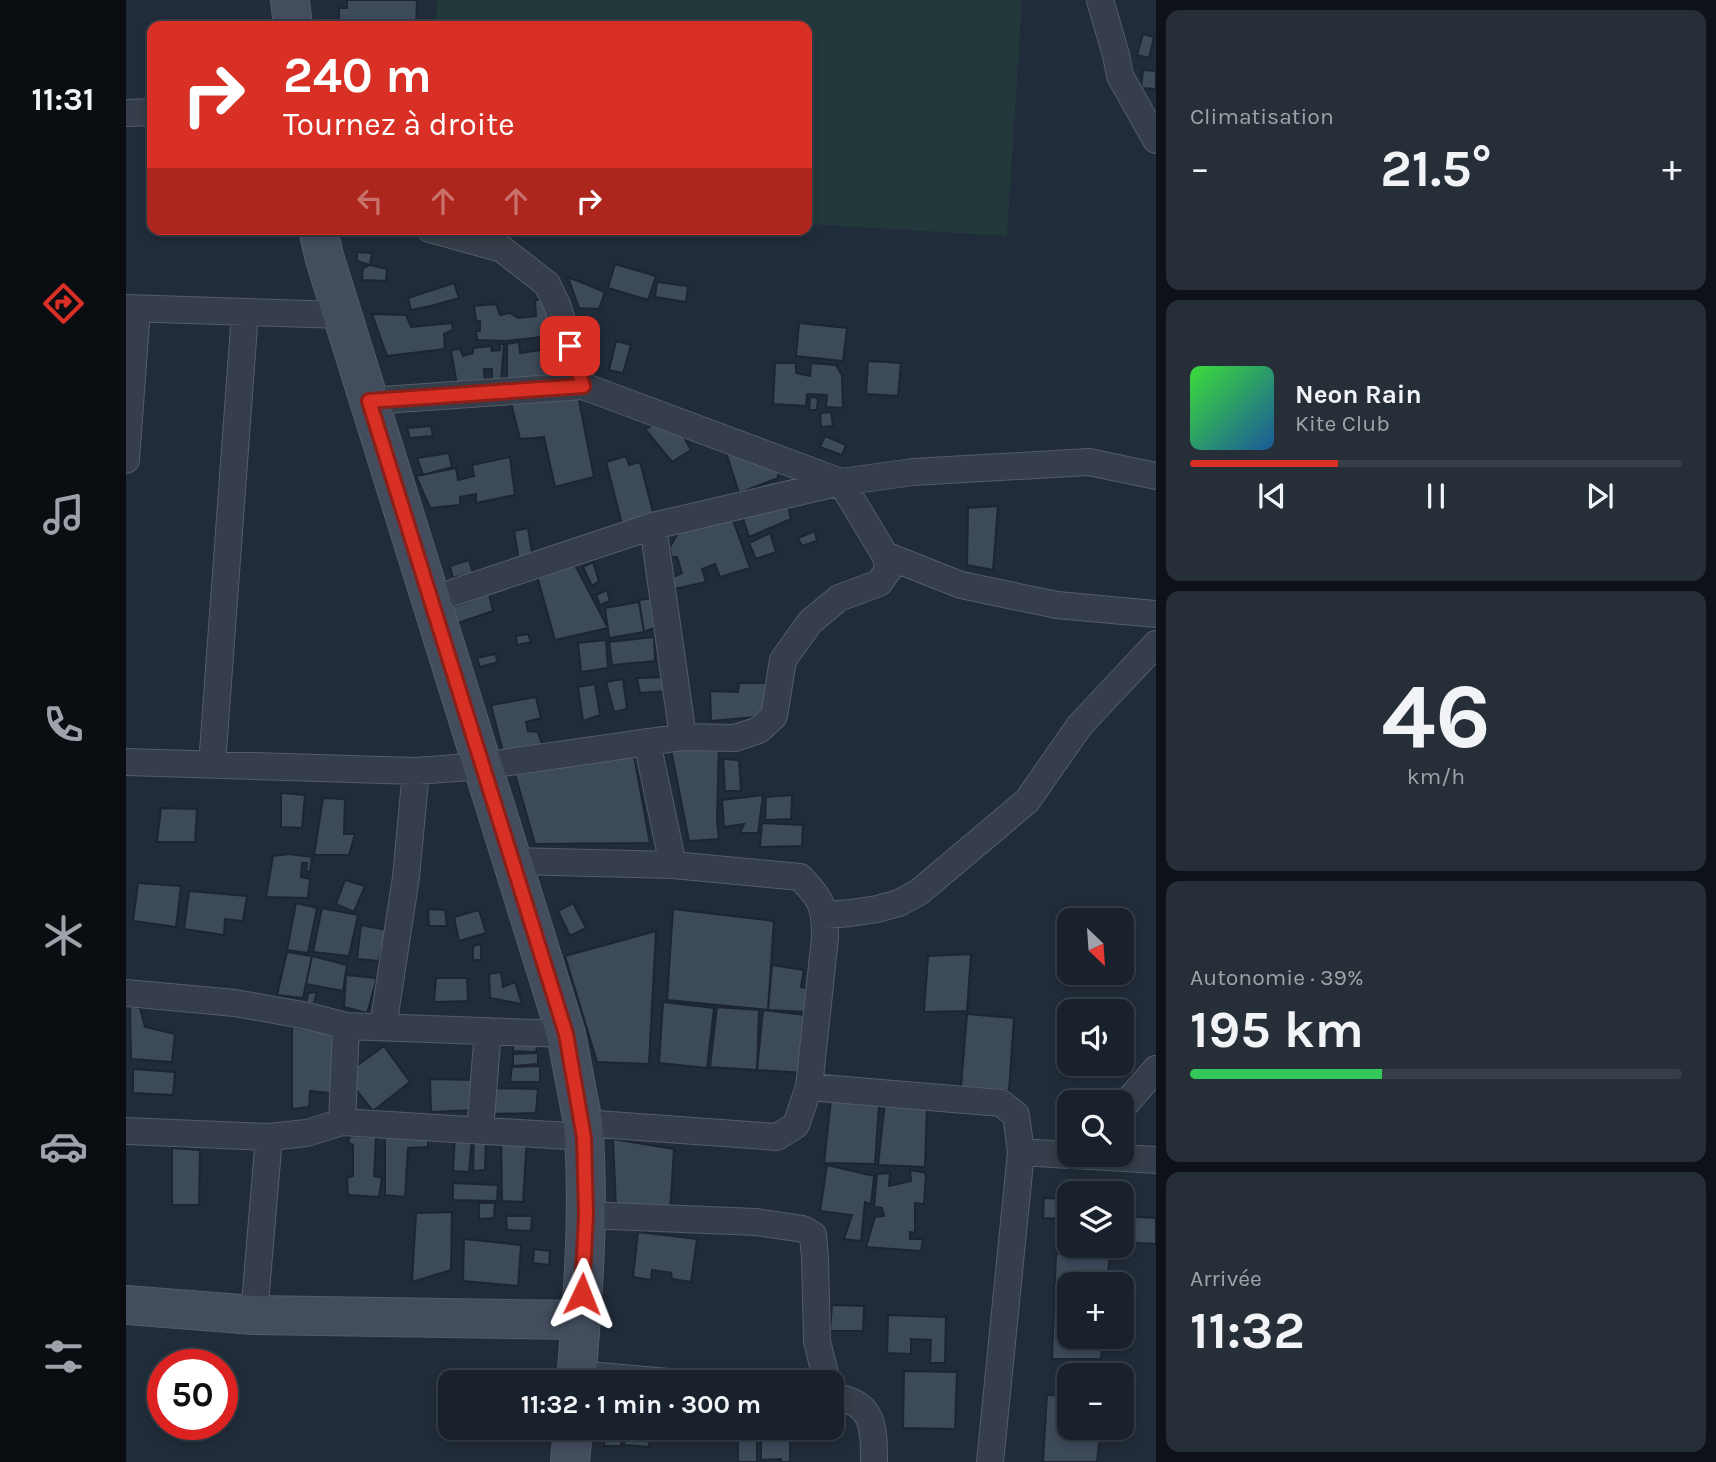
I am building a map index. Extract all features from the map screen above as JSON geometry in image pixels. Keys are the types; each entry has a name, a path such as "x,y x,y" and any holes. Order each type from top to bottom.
{"main road":[{"path":"290,0 292,21"},
{"path":"319,235 566,1034 583,1130 586,1215 578,1370"},
{"path":"126,1305 254,1315 581,1320"},
{"path":"570,1462 572,1440"}],"street":[{"path":"1100,0 1120,76 1156,140"},
{"path":"126,113 147,112"},
{"path":"451,235 502,249 547,284 557,305 583,386"},
{"path":"126,460 132,308 342,315"},
{"path":"212,765 246,312"},
{"path":"126,762 416,771 482,766 683,737 734,738 760,730 774,716 783,660 810,622 839,598 879,583 889,569 885,555 841,482 583,386 369,401"},
{"path":"431,600 653,526 841,482 913,472 1088,462 1156,476"},
{"path":"653,526 683,737"},
{"path":"885,555 961,585 1057,605 1156,614"},
{"path":"825,915 888,906 919,892 1027,801 1080,725 1156,645"},
{"path":"647,742 673,865"},
{"path":"383,1027 406,877 416,771"},
{"path":"126,1131 269,1137 307,1133 342,1122 480,1130 583,1130 777,1137 796,1125 809,1087 825,938 825,915 817,895 800,877 673,865 512,861"},
{"path":"126,993 235,1003 346,1026 566,1034"},
{"path":"342,1122 346,1026"},
{"path":"480,1130 488,1031"},
{"path":"1134,1094 1156,1069"},
{"path":"809,1087 1001,1103 1016,1115 1021,1152 990,1462"},
{"path":"254,1315 269,1137"},
{"path":"1021,1152 1057,1154"},
{"path":"1134,1159 1156,1160"},
{"path":"586,1215 756,1222 803,1229 813,1235 816,1258 817,1341 824,1370"},
{"path":"844,1398 864,1409 874,1431 874,1462"}],"green space":[{"path":"437,0 1022,0 1007,236 812,224 812,21 436,21"}],"building":[{"path":"347,0 417,0 416,21 339,21 339,8 347,8"},
{"path":"1143,34 1154,37 1149,58 1137,55"},
{"path":"1143,70 1156,71 1156,89 1141,88"},
{"path":"357,252 372,253 370,265 357,261"},
{"path":"615,264 656,276 648,300 608,288"},
{"path":"370,265 387,269 386,281 362,280 363,268"},
{"path":"568,277 605,292 599,309 579,308"},
{"path":"657,282 688,286 686,302 655,297"},
{"path":"454,283 459,298 411,310 408,298"},
{"path":"552,298 560,335 506,341 477,340 476,331 480,331 480,321 476,321 474,306 496,304 500,315 510,313 518,318 536,316 535,300"},
{"path":"372,314 406,315 411,327 452,323 453,330 444,334 445,349 387,356"},
{"path":"799,323 847,328 843,361 796,356"},
{"path":"560,337 568,377 507,384 507,344 519,342 520,353 541,350 540,340"},
{"path":"616,341 631,345 623,373 609,370"},
{"path":"500,344 504,344 501,383 492,384 492,369 484,369 485,384 457,385 451,350 460,349 463,356 473,353 473,348 491,346 492,351 500,350"},
{"path":"868,361 901,363 898,396 866,394"},
{"path":"775,363 796,363 796,373 810,376 811,363 836,365 842,375 843,408 826,407 827,395 807,394 806,406 773,404"},
{"path":"577,390 594,477 555,487 544,437 520,439 508,391"},
{"path":"810,397 818,398 817,410 809,410"},
{"path":"831,412 833,426 821,427 820,413"},
{"path":"660,421 676,423 691,450 672,462 645,429"},
{"path":"431,426 433,436 410,438 407,428"},
{"path":"825,436 846,445 842,455 820,447"},
{"path":"724,446 780,461 778,478 739,493"},
{"path":"449,453 452,467 423,475 417,458"},
{"path":"626,456 629,465 640,462 655,520 623,528 606,462"},
{"path":"510,457 515,495 476,503 476,494 460,497 460,505 430,508 416,476 456,468 458,480 474,476 472,465"},
{"path":"787,502 791,519 749,537 743,519"},
{"path":"998,506 993,570 967,565 968,508"},
{"path":"733,520 750,568 720,577 715,564 702,569 706,582 674,589 673,577 682,573 677,557 671,557 670,547 678,533"},
{"path":"528,528 533,558 519,561 514,531"},
{"path":"815,531 817,541 802,546 798,538"},
{"path":"770,533 776,552 756,559 749,543"},
{"path":"469,560 473,573 453,578 450,566"},
{"path":"593,562 599,581 592,586 583,567"},
{"path":"575,565 608,628 555,640 537,576"},
{"path":"607,590 610,601 600,605 596,595"},
{"path":"489,594 493,611 455,624 450,608"},
{"path":"659,597 662,625 644,632 639,600"},
{"path":"639,602 644,632 609,638 605,608"},
{"path":"528,634 531,642 517,645 516,636"},
{"path":"654,637 655,661 612,665 609,642"},
{"path":"606,640 608,668 581,672 578,643"},
{"path":"495,654 498,662 480,667 477,658"},
{"path":"666,677 667,691 640,693 637,678"},
{"path":"623,679 627,709 614,712 606,682"},
{"path":"739,683 768,683 766,716 711,721 710,691 738,692"},
{"path":"595,684 600,715 583,721 578,687"},
{"path":"536,697 541,718 526,722 528,731 538,732 543,747 503,752 491,705"},
{"path":"719,741 719,839 689,841 670,745"},
{"path":"634,756 650,843 535,844 513,767"},
{"path":"723,759 739,760 741,791 725,791"},
{"path":"281,793 305,795 302,828 281,827"},
{"path":"763,795 758,833 740,833 744,824 724,827 722,800"},
{"path":"792,795 791,819 765,820 766,797"},
{"path":"323,798 345,799 344,834 355,834 349,855 314,855"},
{"path":"161,808 197,809 195,842 157,842"},
{"path":"762,823 803,825 802,846 760,847"},
{"path":"289,854 312,857 310,872 306,871 307,863 302,863 301,877 310,879 308,898 266,897 273,856"},
{"path":"345,880 365,886 354,912 336,904"},
{"path":"138,883 181,886 176,927 133,921"},
{"path":"189,891 247,896 243,921 225,919 224,935 184,929"},
{"path":"296,903 317,908 308,953 287,950"},
{"path":"573,903 586,928 570,936 558,911"},
{"path":"322,908 358,915 349,956 313,952"},
{"path":"428,909 445,910 447,926 429,926"},
{"path":"673,909 774,921 768,1010 667,1000"},
{"path":"479,910 486,933 459,941 454,917"},
{"path":"361,925 387,930 379,961 357,959"},
{"path":"656,931 649,1064 597,1062 565,956"},
{"path":"481,944 481,960 473,960 473,946"},
{"path":"287,952 312,956 303,998 277,995"},
{"path":"971,954 967,1011 924,1012 928,956"},
{"path":"312,956 347,965 343,991 306,984"},
{"path":"772,965 804,970 801,987 809,989 807,1012 768,1010"},
{"path":"501,972 503,987 515,982 522,1004 490,998 489,974"},
{"path":"346,975 377,978 367,1013 344,1007"},
{"path":"436,978 467,978 468,1001 434,1002"},
{"path":"317,992 314,1003 306,1004 308,993"},
{"path":"663,1002 714,1008 707,1068 659,1063"},
{"path":"130,1006 140,1008 145,1027 175,1034 172,1062 131,1059"},
{"path":"717,1007 759,1010 757,1070 710,1067"},
{"path":"763,1010 805,1015 805,1073 757,1070"},
{"path":"967,1014 1014,1018 1009,1091 961,1087"},
{"path":"292,1027 340,1034 338,1076 331,1075 331,1093 310,1091 309,1107 292,1109"},
{"path":"513,1040 538,1041 536,1052 513,1051"},
{"path":"384,1046 410,1082 373,1111 344,1075"},
{"path":"538,1053 538,1064 513,1066 513,1054"},
{"path":"540,1066 540,1082 510,1082 512,1067"},
{"path":"133,1069 175,1072 173,1095 133,1093"},
{"path":"430,1079 479,1080 475,1110 431,1112"},
{"path":"492,1088 538,1089 536,1113 492,1114"},
{"path":"831,1099 879,1105 875,1164 824,1163"},
{"path":"885,1101 927,1107 925,1167 878,1165"},
{"path":"385,1131 428,1132 428,1147 408,1148 405,1197 385,1195"},
{"path":"455,1135 472,1136 469,1172 453,1171"},
{"path":"474,1135 486,1136 485,1170 473,1171"},
{"path":"350,1136 376,1137 374,1176 382,1178 379,1197 348,1195 347,1178 353,1176 353,1145 348,1142"},
{"path":"501,1137 527,1137 523,1202 502,1201"},
{"path":"613,1139 674,1149 670,1213 616,1209"},
{"path":"172,1148 200,1150 199,1205 172,1205"},
{"path":"827,1165 874,1176 871,1204 865,1202 861,1241 844,1239 852,1215 820,1211"},
{"path":"910,1170 926,1173 924,1204 915,1203 915,1233 910,1232 910,1239 923,1239 921,1251 866,1247 875,1217 884,1216 882,1208 874,1207 877,1174 890,1173 889,1186 911,1181"},
{"path":"453,1183 498,1185 497,1201 453,1200"},
{"path":"1044,1198 1057,1199 1057,1219 1043,1218"},
{"path":"479,1203 495,1203 494,1218 479,1219"},
{"path":"452,1212 451,1270 412,1282 416,1213"},
{"path":"506,1216 532,1216 531,1231 507,1230"},
{"path":"1134,1217 1156,1218 1156,1244 1134,1243"},
{"path":"638,1232 697,1239 691,1282 672,1279 671,1273 652,1270 651,1280 633,1277"},
{"path":"464,1239 521,1245 518,1286 463,1281"},
{"path":"534,1249 550,1251 549,1265 533,1263"},
{"path":"1056,1254 1057,1258 1109,1258 1108,1272 1057,1272 1057,1349 1102,1349 1101,1359 1052,1359"},
{"path":"832,1305 864,1306 863,1331 830,1331"},
{"path":"888,1315 946,1317 945,1363 930,1363 931,1340 911,1339 911,1354 887,1353"},
{"path":"904,1371 957,1372 955,1429 903,1428"},
{"path":"1047,1395 1057,1395 1057,1440 1100,1440 1097,1462 1043,1462"},
{"path":"604,1440 622,1440 621,1446 604,1446"},
{"path":"625,1440 650,1440 649,1447 624,1445"},
{"path":"738,1440 757,1440 757,1462 738,1462"},
{"path":"761,1440 790,1440 790,1462 781,1462 781,1459 761,1460"}],"route":[{"path":"570,346 583,386 369,401 566,1034 584,1138 586,1215 582,1294"}]}
